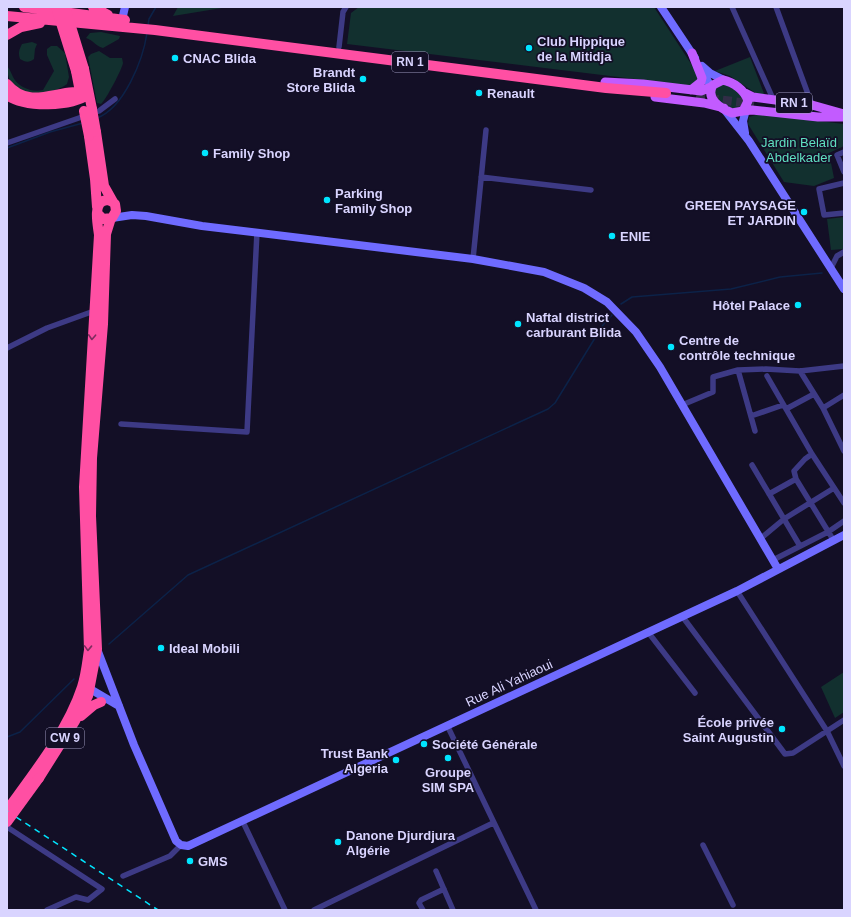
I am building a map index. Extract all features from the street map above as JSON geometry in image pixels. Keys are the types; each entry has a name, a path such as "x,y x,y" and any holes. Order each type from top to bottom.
{"highway":[{"name":"RN 1","path":"24,7 118,19 140,25"},
{"path":"56,7 80,70 72,85 63,95"},
{"path":"36,776 85,690 97,649 91,516 92,458 103,324 106,234 116,211 114,203 104,186 92,134 80,70 65,7"},
{"path":"93,7 118,19"},
{"name":"RN 1","path":"7,16 56,21 140,25 666,93"},
{"path":"7,35 26,26 56,21"},
{"name":"RN 1","path":"156,27 339,47 605,85"},
{"path":"7,84 18,94 33,97 46,98 63,95 84,95"},
{"path":"7,95 21,102 35,105 84,95"},
{"path":"85,690 89,650 84,487 99,235 92,134"},
{"path":"97,211 104,200 114,203"},
{"path":"97,211 104,219 112,218"},
{"name":"CW 9","path":"7,822 36,776 75,721 85,690"},
{"path":"75,721 89,708 101,702"},
{"name":"CW 9","path":"7,810 36,776"}],"main road":[{"path":"118,19 125,7"},
{"path":"662,7 692,53 711,87 710,92 712,99 724,108 735,113 748,107"},
{"path":"692,53 710,73 745,93 748,107 742,125 749,141"},
{"path":"692,53 702,78 694,93"},
{"path":"711,87 716,82 726,81"},
{"name":"RN 1","path":"605,85 694,93"},
{"name":"RN 1","path":"605,85 724,108"},
{"name":"RN 1","path":"666,93 694,93 701,92 711,87"},
{"name":"RN 1","path":"745,93 753,97 774,101 812,105 844,115"},
{"name":"RN 1","path":"748,107 818,118 844,115"},
{"path":"724,108 749,141 844,289"},
{"path":"114,203 132,215"},
{"path":"112,218 132,215 473,259 516,266 554,276 584,288 607,302 636,332 682,405 778,569"},
{"name":"Rue Ali Yahiaoui","path":"181,845 194,845 737,590 844,536"},
{"path":"97,649 118,706 176,841 181,845"},
{"path":"85,690 118,706"},
{"path":"85,690 101,702 118,706"}],"street":[{"path":"339,47 343,12 346,7"},
{"path":"732,7 774,101"},
{"path":"776,7 812,105"},
{"path":"7,143 99,111 115,98"},
{"path":"473,259 486,130"},
{"path":"844,152 836,155 844,172"},
{"path":"481,177 591,190"},
{"path":"844,184 819,189 824,215 844,213"},
{"path":"121,424 247,432 257,232"},
{"path":"831,268 837,256 844,252"},
{"path":"7,348 47,328 94,311"},
{"path":"682,405 713,392 713,377 738,370 766,368 800,371 844,366"},
{"path":"738,370 755,431"},
{"path":"800,371 823,408 844,451"},
{"path":"766,376 812,454 844,503"},
{"path":"751,416 784,407 814,394"},
{"path":"823,408 844,395"},
{"path":"812,454 805,459 794,472 796,478 834,541"},
{"path":"752,465 800,546"},
{"path":"769,494 796,478"},
{"path":"760,539 784,519 812,504 834,488"},
{"path":"773,560 828,532 844,521"},
{"path":"737,590 827,731 844,766"},
{"path":"682,616 781,751 788,755 793,753 844,720"},
{"path":"648,632 695,693"},
{"path":"447,725 536,910"},
{"path":"243,822 285,910"},
{"path":"314,910 325,908 493,823"},
{"path":"7,827 102,889 88,900 76,897 47,910"},
{"path":"123,876 170,856 181,845"},
{"path":"703,845 732,905"},
{"path":"436,870 453,910"},
{"path":"423,910 419,903 421,900 444,889"}],"green space":[{"path":"178,7 228,7 173,16"},
{"name":"Club Hippique de la Mitidja","path":"359,7 654,7 697,73 699,79 692,86 347,44 351,13"},
{"path":"101,32 120,36 119,39 103,48 86,38 90,33"},
{"path":"32,42 37,44 34,59 27,62 20,59 19,52 22,44"},
{"path":"51,46 57,46 65,53 69,77 67,84 58,89 39,94 20,90 13,85 9,77 7,66 18,84 34,91 43,90 54,71 47,55 47,49"},
{"path":"99,51 110,58 122,58 123,63 114,84 101,104 97,103 88,57"},
{"path":"750,57 765,96 757,94 730,76 715,71"},
{"path":"725,84 740,92 744,98 743,107 737,110 717,102 713,92 715,88"},
{"name":"Jardin Belaïd Abdelkader","path":"759,114 844,124 844,146 829,153 834,178 814,186 784,182 748,124 749,117"},
{"path":"844,217 844,249 831,250 827,219"},
{"path":"844,672 844,712 835,718 821,687"}],"waterway":[{"path":"148,25 149,19 156,7"},
{"path":"97,118 107,113 124,94 137,69 147,33"},
{"path":"7,148 50,132 83,123"},
{"path":"621,304 632,297 731,289 780,277 822,273"},
{"path":"109,644 188,575 548,409 555,403 603,325 612,315"},
{"path":"7,737 20,732 74,679"}],"tunnel":[{"path":"696,97 754,104"}],"railway":[{"path":"7,811 158,910"}],"place":[{"name":"Club Hippique de la Mitidja","path":"529,48"},
{"name":"CNAC Blida","path":"175,58"},
{"name":"Brandt Store Blida","path":"363,79"},
{"name":"Renault","path":"479,93"},
{"name":"Family Shop","path":"205,153"},
{"name":"Parking Family Shop","path":"327,200"},
{"name":"GREEN PAYSAGE ET JARDIN","path":"804,212"},
{"name":"ENIE","path":"612,236"},
{"name":"Hôtel Palace","path":"798,305"},
{"name":"Naftal district carburant Blida","path":"518,324"},
{"name":"Centre de contrôle technique","path":"671,347"},
{"name":"Ideal Mobili","path":"161,648"},
{"name":"École privée Saint Augustin","path":"782,729"},
{"name":"Société Générale","path":"424,744"},
{"name":"Groupe SIM SPA","path":"448,758"},
{"name":"Trust Bank Algeria","path":"396,760"},
{"name":"Danone Djurdjura Algérie","path":"338,842"},
{"name":"GMS","path":"190,861"}]}
